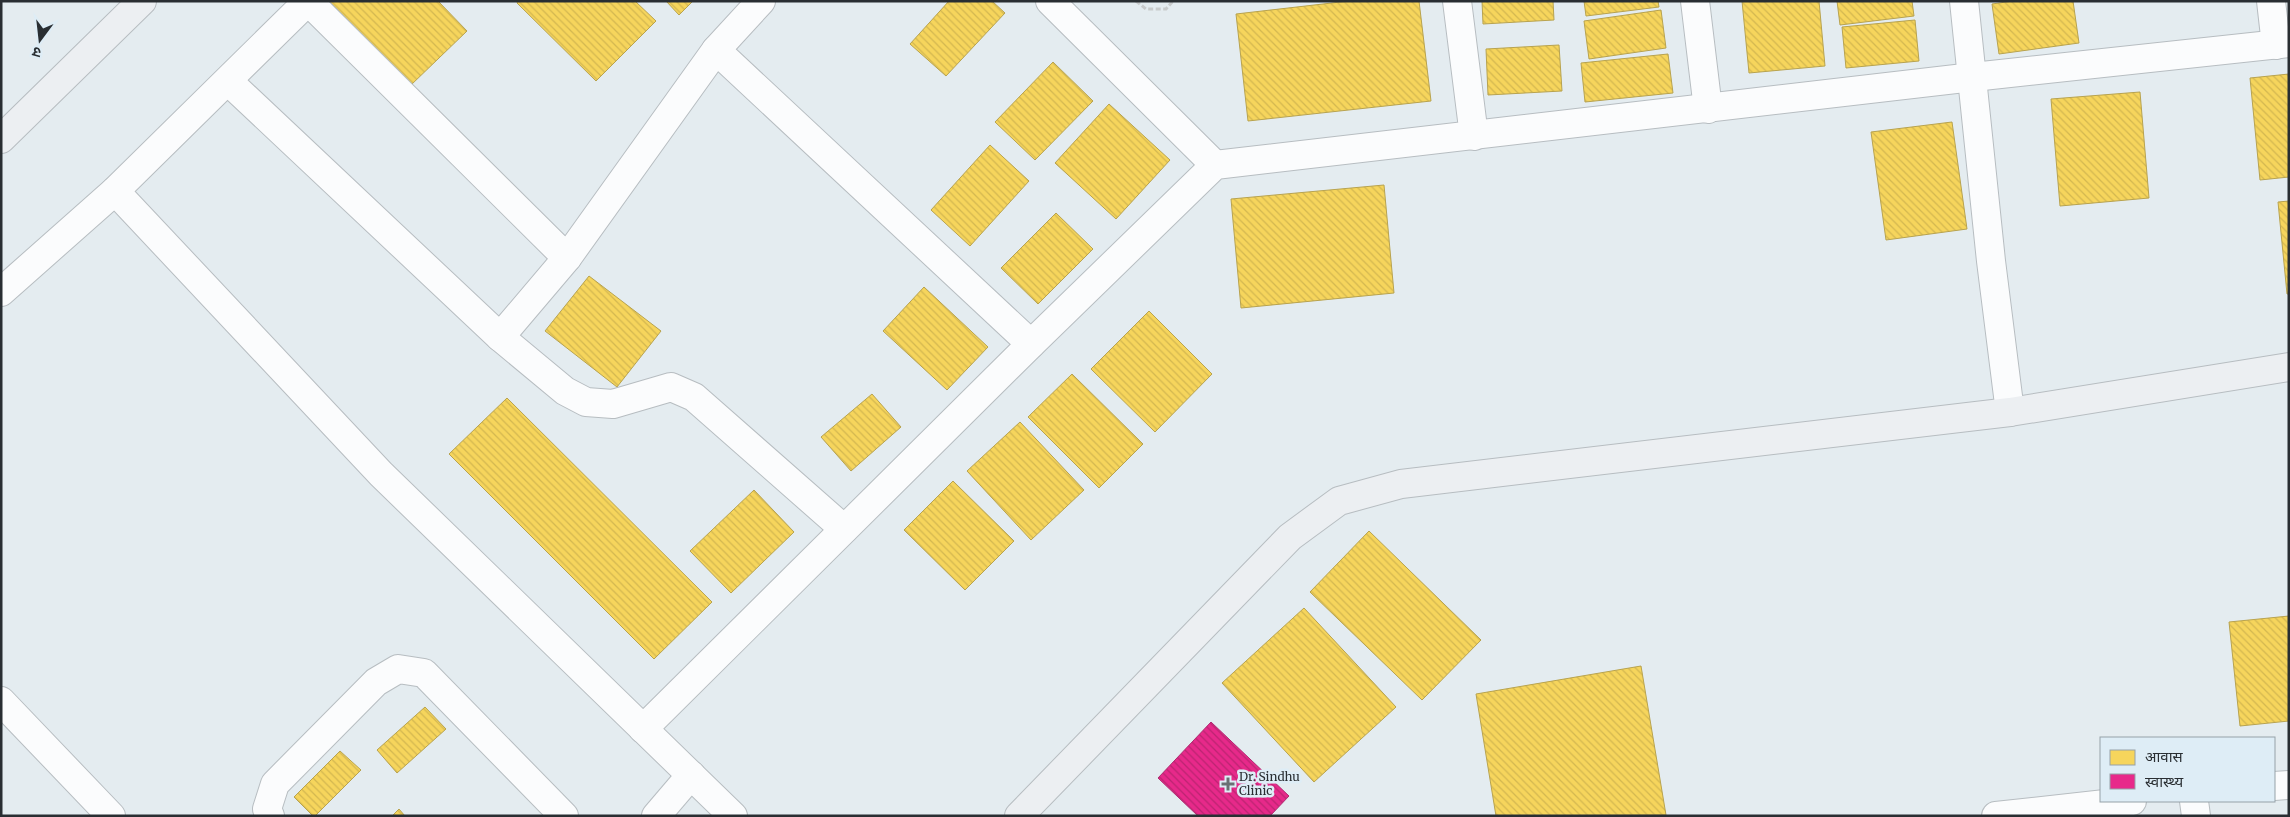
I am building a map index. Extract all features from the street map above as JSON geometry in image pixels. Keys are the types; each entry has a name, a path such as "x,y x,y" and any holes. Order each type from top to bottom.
{"street":[{"path":"1,139 142,1"},
{"path":"1,292 115,191 308,1 567,258"},
{"path":"500,337 567,258 716,50 761,1"},
{"path":"1050,1 1215,165"},
{"path":"1457,1 1474,136"},
{"path":"1695,1 1708,110"},
{"path":"1964,1 1991,261 2010,412"},
{"path":"643,728 1030,344 1215,165 1708,110 1973,77 2282,44 2271,1"},
{"path":"716,50 1030,344"},
{"path":"228,81 500,337 565,391 586,402 613,404 670,387 694,397 844,529"},
{"path":"115,191 382,474 733,816"},
{"path":"1019,816 1290,537 1339,501 1401,484 2010,412 2289,367"},
{"path":"270,816 267,809 275,784 376,682 398,669 424,673 564,816"},
{"path":"1,701 111,816"},
{"path":"656,816 691,775"},
{"path":"2275,786 2289,785"},
{"path":"1996,816 2123,802"},
{"path":"2194,802 2196,816"}],"path":[{"path":"1136,1 1146,9 1166,9 1172,1"}],"building: आवास":[{"path":"329,1 438,1 467,31 411,85"},
{"path":"518,1 635,1 656,21 596,81 517,3"},
{"path":"666,1 693,1 679,15"},
{"path":"949,1 992,1 1005,13 946,76 910,44"},
{"path":"1349,1 1419,1 1431,101 1248,121 1236,14"},
{"path":"1482,1 1553,1 1554,20 1483,24"},
{"path":"1584,1 1658,1 1659,7 1586,16"},
{"path":"1742,1 1819,1 1825,66 1749,73"},
{"path":"1837,1 1912,1 1914,16 1840,25"},
{"path":"2013,1 2073,1 2079,43 1999,54 1992,4"},
{"path":"1661,10 1666,48 1589,59 1584,21"},
{"path":"1915,20 1919,61 1846,68 1842,27"},
{"path":"1559,45 1562,91 1488,95 1486,49"},
{"path":"1668,54 1673,93 1585,102 1581,63"},
{"path":"1053,62 1093,101 1035,160 995,122"},
{"path":"2289,74 2289,177 2260,180 2250,78"},
{"path":"2140,92 2149,198 2060,206 2051,99"},
{"path":"1109,104 1170,160 1116,219 1055,163"},
{"path":"1952,122 1967,229 1886,240 1871,132"},
{"path":"990,145 1029,181 970,246 931,210"},
{"path":"1384,185 1394,293 1241,308 1231,199"},
{"path":"2289,201 2289,294 2287,294 2278,202"},
{"path":"1056,213 1093,249 1038,304 1001,268"},
{"path":"589,276 661,331 617,387 545,331"},
{"path":"924,287 988,347 947,390 883,331"},
{"path":"1149,311 1212,374 1155,432 1091,369"},
{"path":"1072,374 1143,444 1099,488 1028,417"},
{"path":"872,394 901,427 851,471 821,437"},
{"path":"507,398 712,602 654,659 449,454"},
{"path":"1020,422 1084,490 1031,540 967,471"},
{"path":"953,481 1014,541 965,590 904,530"},
{"path":"754,490 794,532 731,593 690,551"},
{"path":"1369,531 1481,640 1422,700 1310,592"},
{"path":"1304,608 1396,707 1314,782 1222,683"},
{"path":"2289,616 2289,721 2240,726 2229,622"},
{"path":"1641,666 1666,815 1496,816 1476,694"},
{"path":"425,707 446,729 397,773 377,750"},
{"path":"340,751 361,770 313,816 294,797"},
{"path":"399,809 405,816 392,816"}],"building: स्वास्थ्य":[{"path":"1211,722 1289,796 1270,816 1198,816 1158,778"}],"place":[{"name":"Dr. Sindhu Clinic","path":"1228,784"}]}
